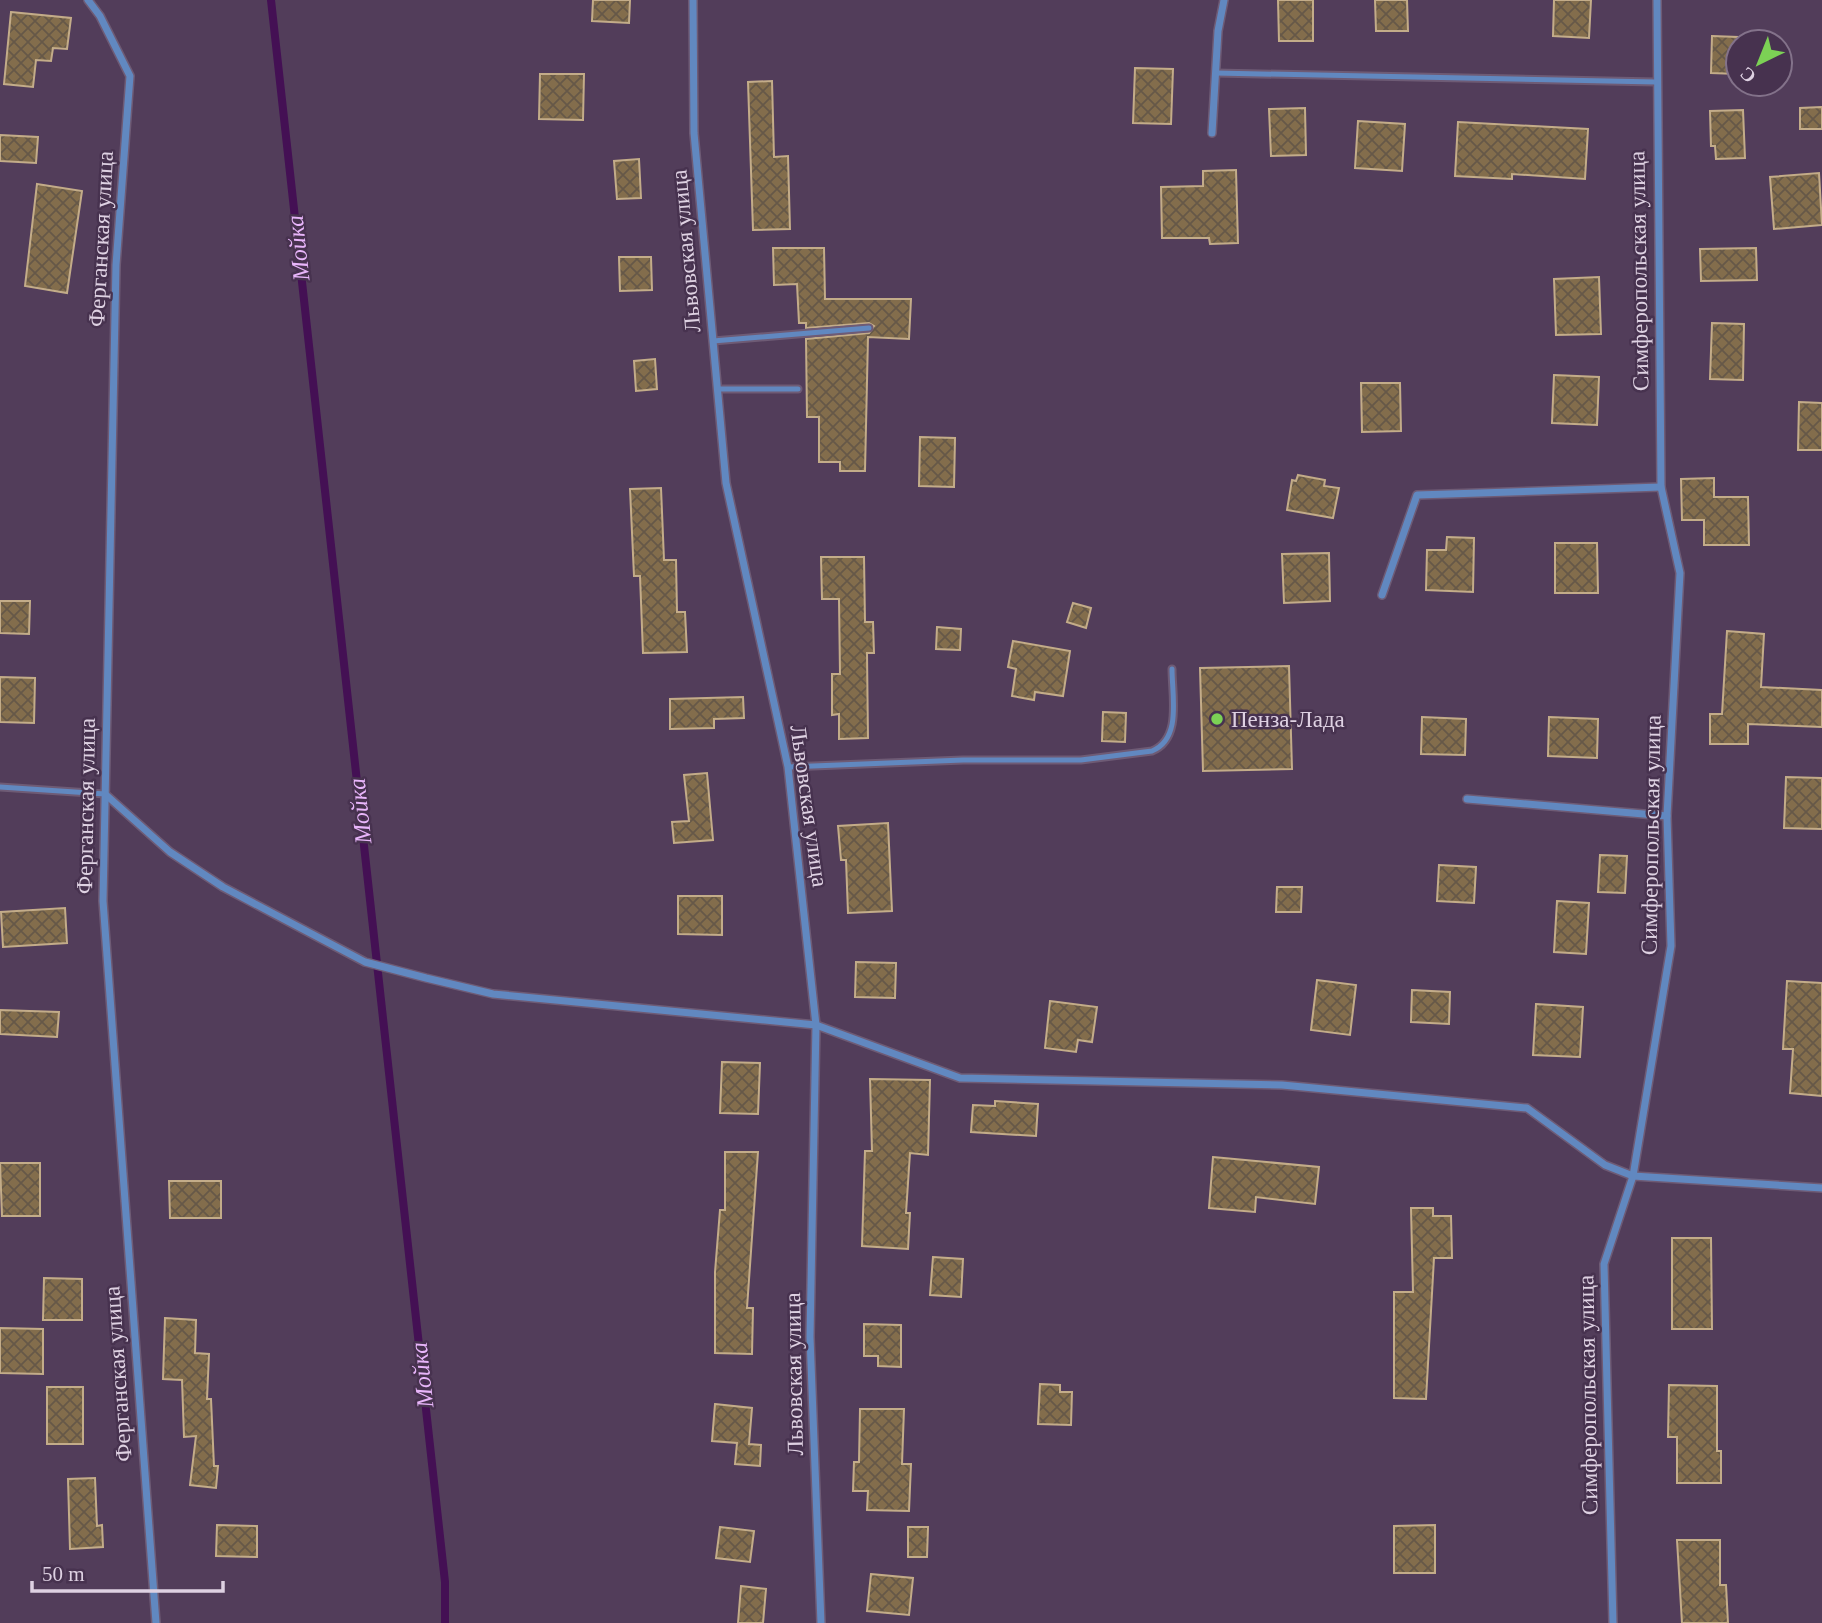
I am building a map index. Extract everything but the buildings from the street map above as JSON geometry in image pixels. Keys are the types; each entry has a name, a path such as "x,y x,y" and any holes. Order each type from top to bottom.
{"street":[{"name":"Ферганская улица","path":"88,0 100,16 130,76 116,265 103,901 156,1623"},
{"name":"Львовская улица","path":"693,0 694,133 726,483 788,767 816,1025 810,1337 821,1623"},
{"path":"1212,133 1224,0"},
{"name":"Симферопольская улица","path":"1613,1623 1604,1264 1633,1176 1671,946 1667,816 1680,573 1661,487 1657,0"},
{"path":"1382,595 1417,495 1661,487"},
{"path":"105,794 170,852 223,887 365,962 493,994 816,1025 960,1079 1282,1085 1527,1108 1605,1165 1633,1176 1822,1188"},
{"path":"1467,799 1667,816"}],"lane":[{"path":"1216,73 1656,82"},
{"path":"713,341 869,328"},
{"path":"718,389 799,389"},
{"path":"788,767 963,760 1081,760 1152,751 1161,747 1172,731 1172,668"},
{"path":"0,787 105,794"}],"waterway":[{"name":"Мойка","path":"271,0 445,1582 445,1623"}],"place":[{"name":"Пенза-Лада","path":"1217,719"}]}
